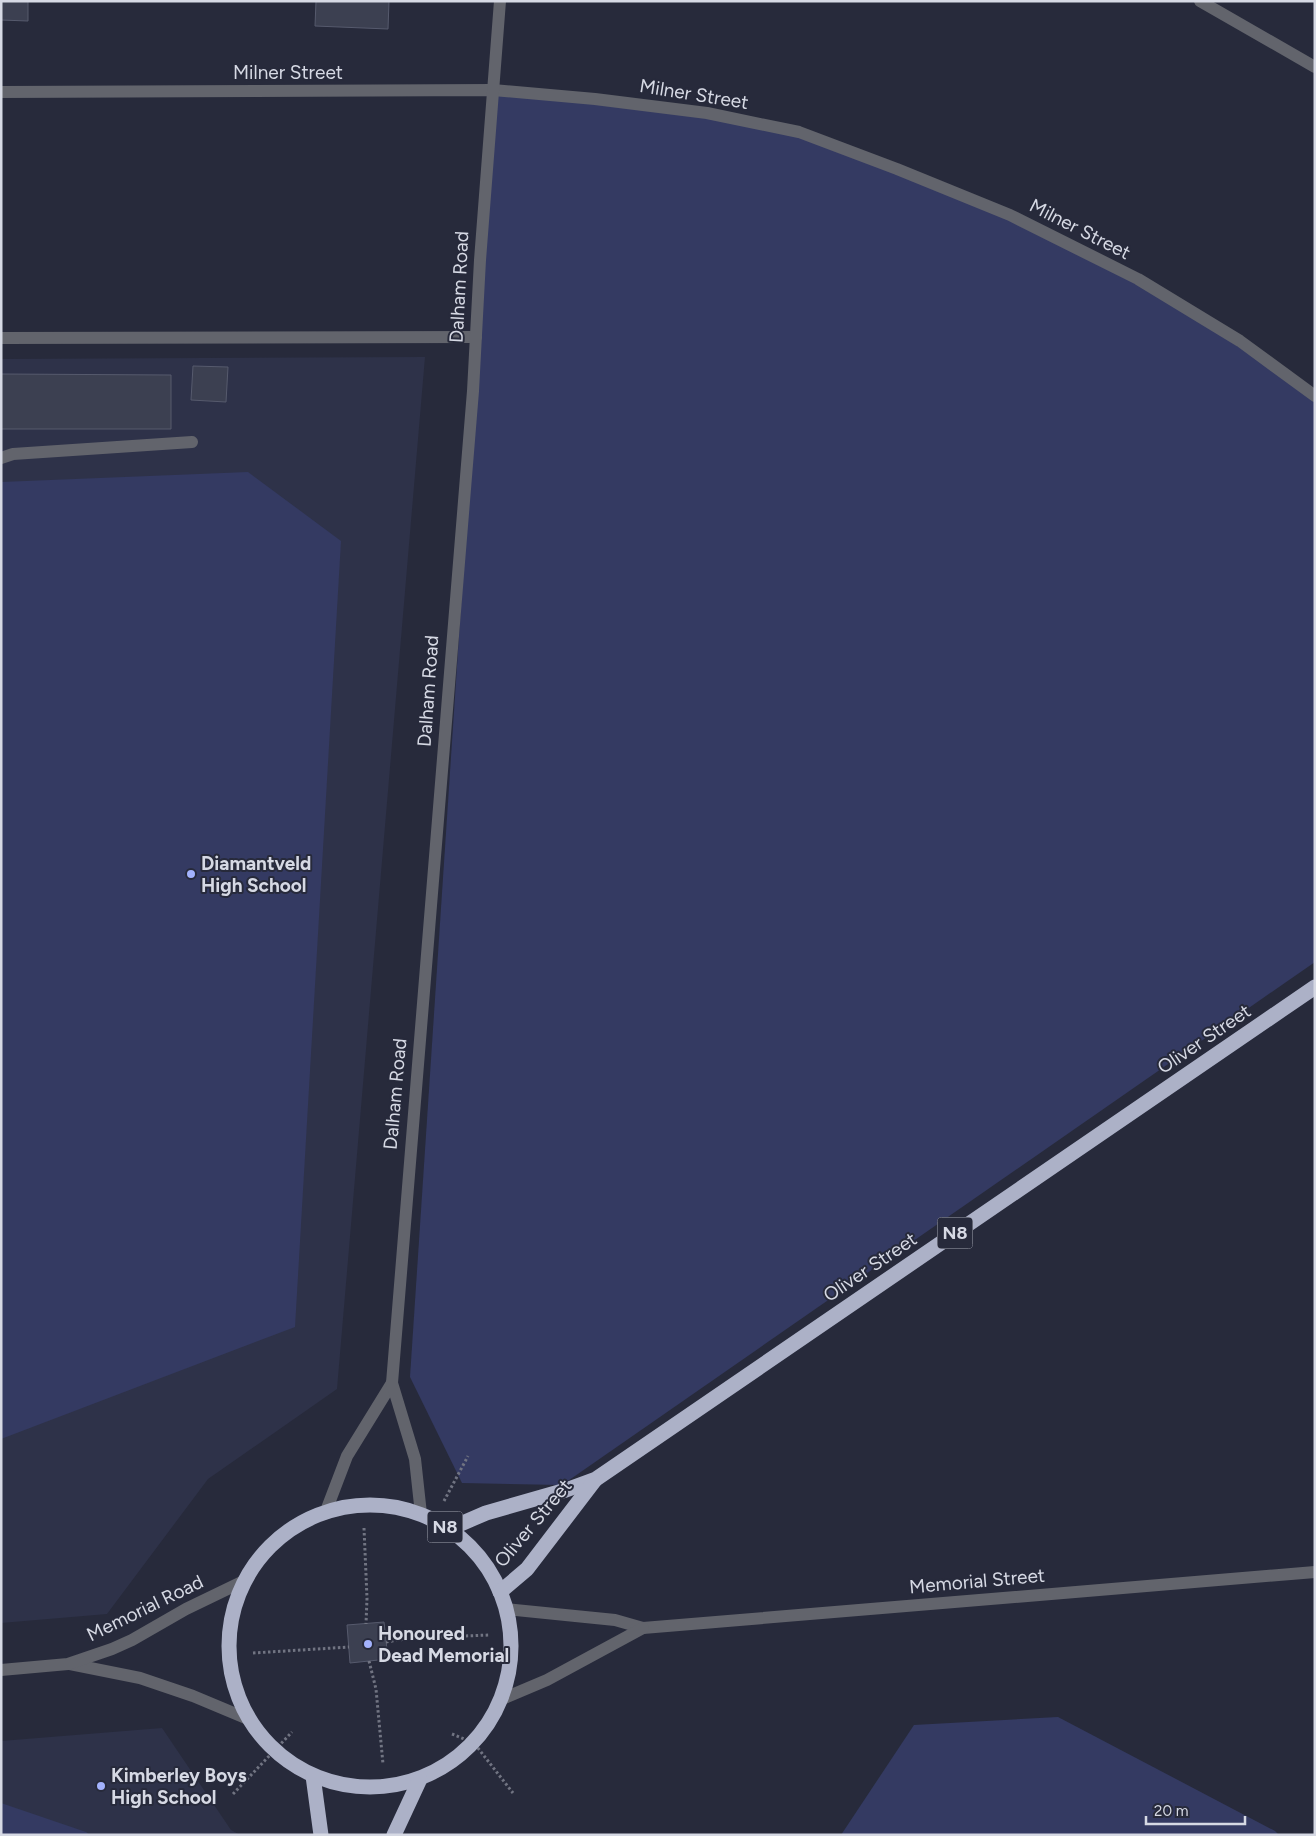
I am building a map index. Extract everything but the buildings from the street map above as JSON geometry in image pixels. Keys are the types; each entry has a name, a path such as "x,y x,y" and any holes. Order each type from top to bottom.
{"highway":[{"name":"Oliver Street","path":"449,1529 486,1513 566,1490 596,1479 1315,987"},
{"name":"Oliver Street","path":"500,1592 527,1569 596,1479"},
{"name":"N8","path":"357,1505 389,1506 428,1517 449,1529 466,1542 479,1557 491,1574 506,1609 511,1639 510,1669 502,1698 490,1722 474,1743 446,1765 420,1779 385,1787 348,1786 314,1776 293,1765 275,1752 248,1719 236,1693 229,1665 228,1635 232,1607 244,1580 259,1557 278,1538 300,1522 326,1511 357,1505"},
{"path":"314,1776 321,1835"},
{"path":"394,1835 420,1779"}],"street":[{"name":"Dalham Road","path":"428,1517 415,1459 392,1383 442,779 500,1"},
{"path":"1200,1 1315,67"},
{"name":"Milner Street","path":"1,92 493,90 595,98 708,113 799,132 1010,215 1138,279 1240,341 1315,396"},
{"path":"1,338 476,337"},
{"path":"1,458 13,454 192,442"},
{"name":"Dalham Road","path":"326,1511 347,1456 392,1383"},
{"name":"Memorial Street","path":"506,1609 615,1620 643,1628 1315,1572"},
{"name":"Memorial Road","path":"1,1670 68,1664 112,1649 244,1580"},
{"name":"Memorial Street","path":"502,1698 547,1680 643,1628"},
{"path":"68,1664 140,1678 193,1696 248,1719"}],"path":[{"path":"428,1517 468,1456"},
{"path":"364,1528 367,1598 366,1624"},
{"path":"386,1642 412,1638 490,1635"},
{"path":"253,1653 349,1647"},
{"path":"369,1661 376,1689 383,1764"},
{"path":"233,1794 292,1732"},
{"path":"452,1734 474,1743 513,1792"}],"shaded area":[{"path":"495,92 796,129 1074,241 1315,396 1315,962 562,1485 462,1483 410,1377"},
{"name":"Diamantveld High School","path":"425,357 337,1389 208,1479 107,1614 1,1623 1,359"},
{"name":"Diamantveld High School","path":"248,472 341,541 295,1327 1,1439 1,482"},
{"path":"1058,1717 1275,1831 1279,1835 841,1835 914,1725"},
{"name":"Kimberley Boys High School","path":"162,1728 231,1830 240,1835 1,1835 1,1741"},
{"path":"1,1803 86,1832 90,1835 1,1835"}],"place":[{"name":"Diamantveld High School","path":"191,874"},
{"name":"Honoured Dead Memorial","path":"368,1644"},
{"name":"Kimberley Boys High School","path":"101,1786"}]}
